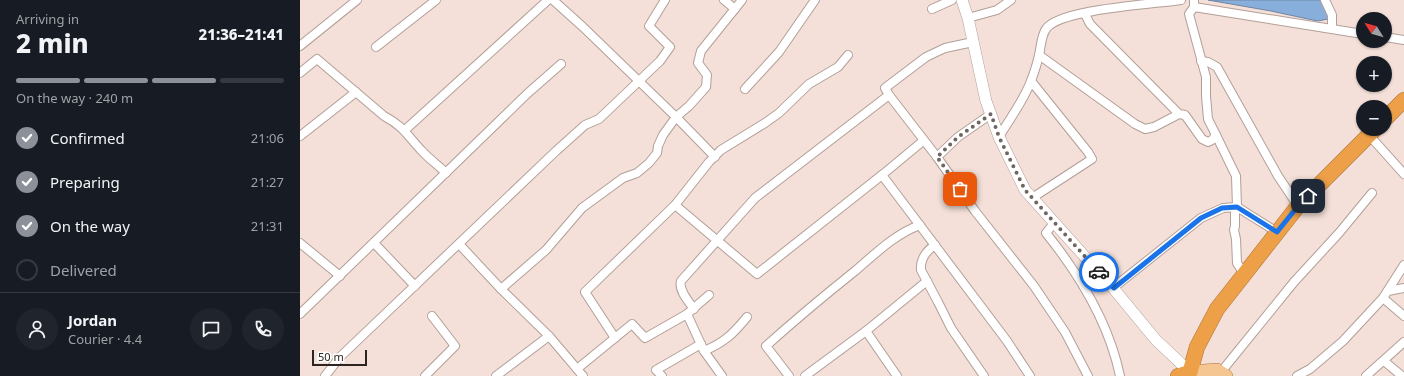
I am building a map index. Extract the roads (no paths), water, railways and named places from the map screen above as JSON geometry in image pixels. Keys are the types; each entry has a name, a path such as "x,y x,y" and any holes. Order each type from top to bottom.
{"highway":[{"path":"1392,112 1404,100"},
{"path":"1186,375 1197,347 1217,309 1298,206 1368,136"}],"main road":[{"path":"1186,375 1216,370 1223,374"}],"street":[{"path":"300,46 357,0"},
{"path":"376,47 436,0"},
{"path":"405,130 548,0"},
{"path":"553,0 676,117 714,157"},
{"path":"325,376 340,357 556,151 585,125 599,120 638,80 660,61 670,47 649,26 665,0"},
{"path":"724,0 735,9"},
{"path":"501,289 546,250 582,208 623,178 637,173 657,153 658,146 663,135 676,117 690,106 706,87 707,75 698,63 701,51 742,0"},
{"path":"745,89 779,52 815,0"},
{"path":"932,9 952,0"},
{"path":"962,0 968,18 986,101 999,137 1025,190 1114,288 1186,375"},
{"path":"968,18 997,10 1011,0"},
{"path":"999,137 1023,99 1031,81 1039,55 1042,38 1046,29 1051,23 1060,19 1086,13 1182,0"},
{"path":"1325,0 1332,15 1332,29"},
{"path":"1244,274 1237,263 1236,238 1234,230 1235,213 1237,207 1236,176 1208,119 1206,77 1189,14 1194,3 1356,33"},
{"path":"1086,13 1090,24 1179,114 1186,115 1202,139 1208,142 1216,135"},
{"path":"1392,38 1404,40"},
{"path":"973,42 945,48 926,57 885,88 923,141 937,157 975,211 1034,286 1065,332 1088,376"},
{"path":"615,338 585,292 675,205 721,150 779,113 809,84 838,67 848,55"},
{"path":"1039,55 1135,124 1145,129 1154,128 1179,114"},
{"path":"300,73 317,59 384,116 396,122 405,130 421,150 446,173"},
{"path":"1201,61 1208,62 1217,67 1275,170 1298,206"},
{"path":"300,314 528,93 561,64"},
{"path":"1031,81 1092,159 1032,198"},
{"path":"300,136 356,92"},
{"path":"722,376 703,347 680,284 755,198 889,95"},
{"path":"937,157 958,137 991,114"},
{"path":"1375,136 1404,174"},
{"path":"675,205 757,274 923,141"},
{"path":"882,175 1007,341 1030,376"},
{"path":"1223,374 1294,282 1339,233 1372,193"},
{"path":"1114,288 1201,218 1222,208 1237,207 1277,232"},
{"path":"1054,223 1046,233 1075,271 1099,314 1117,363 1120,376"},
{"path":"789,376 766,346 903,233 920,225"},
{"path":"300,243 340,276"},
{"path":"374,243 415,286"},
{"path":"459,244 501,289 549,336 580,373 615,338 632,324 645,338 690,312 709,296"},
{"path":"935,245 922,258 920,265 921,270 951,328 984,376"},
{"path":"1297,376 1310,369 1343,341 1383,298 1404,265"},
{"path":"805,376 866,331 927,281"},
{"path":"1388,290 1404,288"},
{"path":"1383,298 1404,316"},
{"path":"425,376 455,346 432,316"},
{"path":"662,376 656,370 703,347 719,344 734,333 747,317"},
{"path":"866,331 896,376"},
{"path":"496,376 549,336"},
{"path":"1366,376 1404,342"},
{"path":"1384,361 1402,376"}],"water":[{"path":"1208,0 1322,0 1327,9 1328,19 1318,21"}]}
